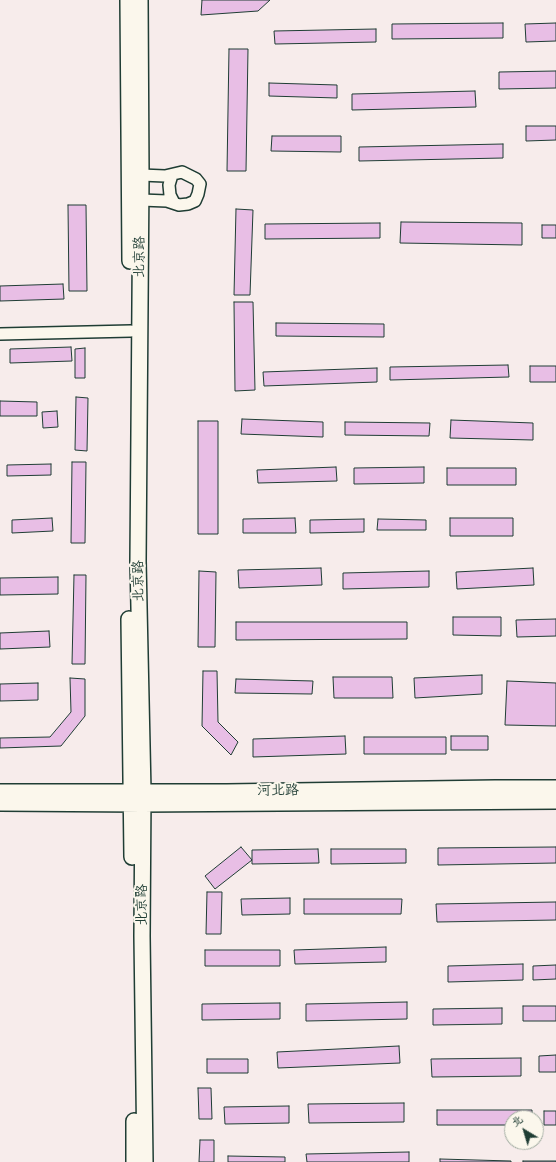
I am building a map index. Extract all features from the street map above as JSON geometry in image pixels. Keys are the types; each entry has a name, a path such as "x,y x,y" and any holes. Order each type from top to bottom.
{"street":[{"name":"北京路","path":"128,0 131,331 128,560 142,936 145,1162"},
{"name":"北京路","path":"134,1162 134,936 137,798 141,200 140,0"},
{"path":"141,175 164,176 182,172 189,174 200,184 198,194 194,201 188,204 180,205 167,201 141,200"},
{"path":"172,175 169,185 170,195 174,203"},
{"path":"0,334 131,331"},
{"name":"河北路","path":"0,803 495,788 556,788"},
{"name":"河北路","path":"0,792 137,798 556,801"}],"building":[{"path":"202,0 270,0 258,11 201,15"},
{"path":"503,23 503,38 392,39 392,24"},
{"path":"556,23 556,41 526,42 525,24"},
{"path":"376,29 376,42 275,44 274,31"},
{"path":"229,49 248,49 246,171 227,171"},
{"path":"556,71 556,88 499,89 499,72"},
{"path":"269,83 337,85 337,98 269,96"},
{"path":"475,91 476,107 352,110 352,94"},
{"path":"526,126 556,126 556,140 526,141"},
{"path":"272,136 341,136 341,152 271,151"},
{"path":"503,144 503,158 359,161 359,147"},
{"path":"68,205 86,205 87,291 69,291"},
{"path":"236,209 253,210 250,295 234,295"},
{"path":"401,222 522,223 522,245 400,243"},
{"path":"380,223 380,238 265,239 265,224"},
{"path":"542,225 556,225 556,238 542,238"},
{"path":"63,284 64,299 0,301 0,286"},
{"path":"234,302 253,302 255,390 235,391"},
{"path":"276,323 384,324 384,337 276,336"},
{"path":"71,347 72,361 10,363 10,349"},
{"path":"85,348 85,378 75,378 75,349"},
{"path":"508,365 509,377 390,380 390,367"},
{"path":"530,366 556,366 556,382 530,382"},
{"path":"377,368 377,382 264,386 263,372"},
{"path":"76,397 88,398 87,451 75,450"},
{"path":"0,401 37,402 37,416 0,416"},
{"path":"57,411 58,427 43,428 42,412"},
{"path":"242,419 323,422 323,437 241,434"},
{"path":"451,420 533,423 533,440 450,438"},
{"path":"198,421 218,421 218,534 198,534"},
{"path":"345,422 430,423 429,436 345,435"},
{"path":"72,462 86,462 85,543 71,543"},
{"path":"51,464 51,475 7,476 7,465"},
{"path":"336,467 337,481 258,483 257,470"},
{"path":"424,467 424,483 354,484 354,468"},
{"path":"447,468 516,468 516,485 447,485"},
{"path":"52,518 53,531 12,533 12,520"},
{"path":"295,518 296,533 243,533 243,519"},
{"path":"450,518 513,518 513,536 450,536"},
{"path":"364,519 364,532 310,533 310,520"},
{"path":"378,519 426,520 426,530 377,530"},
{"path":"321,568 322,585 239,588 238,570"},
{"path":"533,568 534,585 457,589 456,572"},
{"path":"199,571 216,572 215,647 198,647"},
{"path":"429,571 429,587 343,589 343,573"},
{"path":"74,575 86,575 85,664 72,664"},
{"path":"58,577 58,594 0,595 0,578"},
{"path":"453,617 501,617 501,636 453,635"},
{"path":"556,619 556,636 517,637 516,620"},
{"path":"236,622 407,622 407,639 236,640"},
{"path":"49,631 50,647 0,649 0,633"},
{"path":"203,671 217,671 218,722 238,742 231,755 202,726"},
{"path":"482,675 482,694 415,698 414,678"},
{"path":"333,677 392,677 393,698 334,698"},
{"path":"70,678 85,679 85,716 61,746 0,748 0,738 50,737 71,712"},
{"path":"236,679 313,681 312,694 235,693"},
{"path":"507,681 556,683 556,726 505,725"},
{"path":"38,683 38,700 0,701 0,684"},
{"path":"345,736 346,754 253,757 253,739"},
{"path":"451,736 488,736 488,750 451,750"},
{"path":"364,737 446,737 446,754 364,754"},
{"path":"241,847 252,860 215,889 205,876"},
{"path":"556,847 556,863 438,865 438,848"},
{"path":"318,849 319,863 252,864 252,850"},
{"path":"331,849 406,849 406,863 331,864"},
{"path":"207,892 222,892 221,934 206,934"},
{"path":"290,898 290,914 242,915 241,899"},
{"path":"304,899 402,899 401,914 304,914"},
{"path":"556,902 556,920 437,922 436,904"},
{"path":"386,947 386,962 295,964 294,950"},
{"path":"205,950 280,950 280,966 205,966"},
{"path":"523,964 523,980 448,982 448,966"},
{"path":"556,965 556,979 533,980 533,966"},
{"path":"407,1002 407,1019 306,1021 306,1004"},
{"path":"280,1003 280,1019 202,1020 202,1004"},
{"path":"523,1006 556,1006 556,1021 523,1021"},
{"path":"502,1008 502,1024 433,1025 433,1009"},
{"path":"399,1046 400,1063 278,1068 277,1052"},
{"path":"556,1055 556,1072 539,1072 539,1056"},
{"path":"521,1058 521,1076 432,1077 431,1059"},
{"path":"207,1059 248,1059 248,1073 207,1073"},
{"path":"198,1088 211,1088 212,1119 199,1119"},
{"path":"404,1103 404,1122 309,1123 308,1104"},
{"path":"289,1106 289,1123 225,1124 224,1107"},
{"path":"437,1110 504,1110 504,1125 437,1125"},
{"path":"544,1111 556,1111 556,1125 544,1125"},
{"path":"200,1140 214,1140 214,1162 199,1162"},
{"path":"409,1152 409,1162 307,1162 306,1154"},
{"path":"228,1156 285,1157 285,1162 228,1162"},
{"path":"440,1159 511,1161 511,1162 440,1162"},
{"path":"556,1161 556,1162 523,1162"}]}
